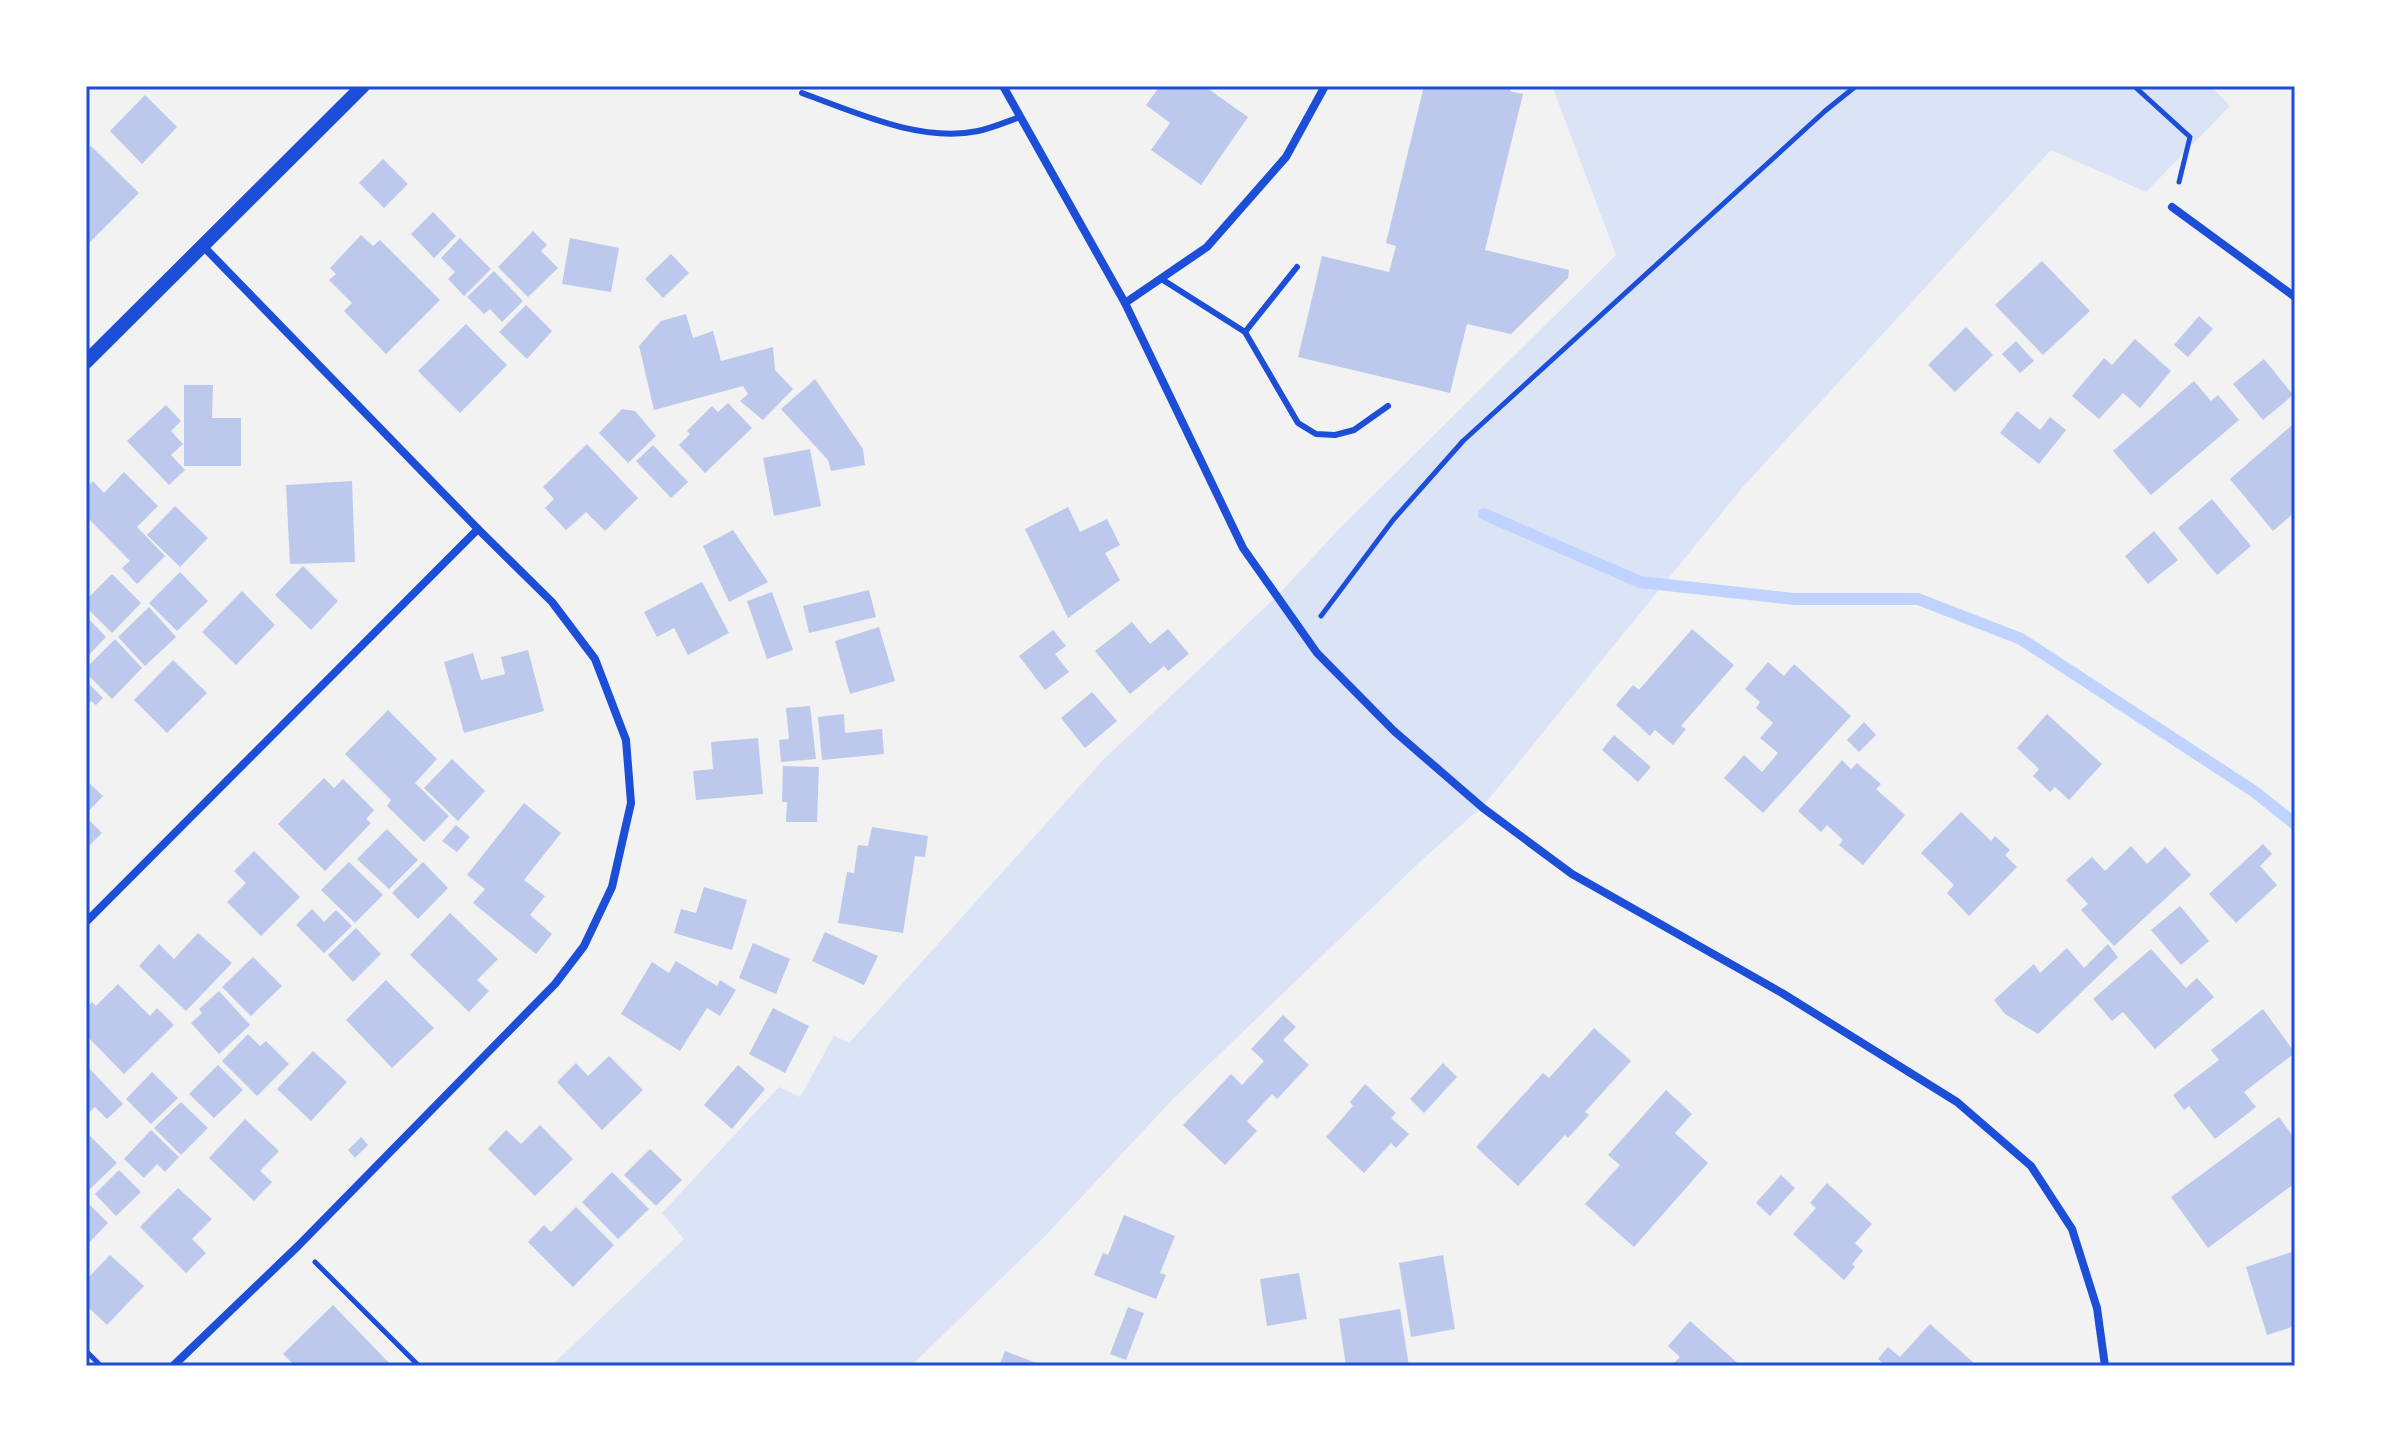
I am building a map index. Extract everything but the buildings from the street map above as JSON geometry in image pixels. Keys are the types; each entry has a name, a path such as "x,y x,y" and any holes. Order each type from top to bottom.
{"street":[{"path":"86,362 363,86"},
{"path":"1003,86 1125,303 1243,548 1317,653 1394,731 1483,808 1572,874 1782,993 1957,1102 2031,1166 2072,1229 2097,1308 2105,1366"},
{"path":"1125,303 1163,280 1207,247 1286,157 1325,86"},
{"path":"2172,207 2295,297"},
{"path":"173,1366 298,1246 555,984 584,946 612,887 631,803 626,740 595,659 552,602 203,246"},
{"path":"86,922 478,529"}],"lane":[{"path":"802,93 866,116 915,129 948,133 977,131 1020,117"},
{"path":"1245,332 1297,267"},
{"path":"1163,280 1245,332 1298,423 1316,434 1335,435 1354,430 1388,406"}],"path":[{"path":"1305,636 1393,520 1463,441 1856,86"},
{"path":"2134,86 2190,137 2172,207"},
{"path":"298,1246 419,1366"},
{"path":"86,1351 101,1366"}],"shaded area":[{"path":"1552,86 2211,86 2230,106 2146,192 2051,150 1742,488 1484,805 1425,857 1173,1099 1047,1234 911,1366 551,1366 684,1239 662,1213 779,1087 800,1097 834,1036 849,1043 1104,759 1277,596 1338,530 1616,255"}],"waterway":[{"path":"1484,514 1640,582 1794,599 1918,599 2021,639 2255,792 2295,824"}]}
